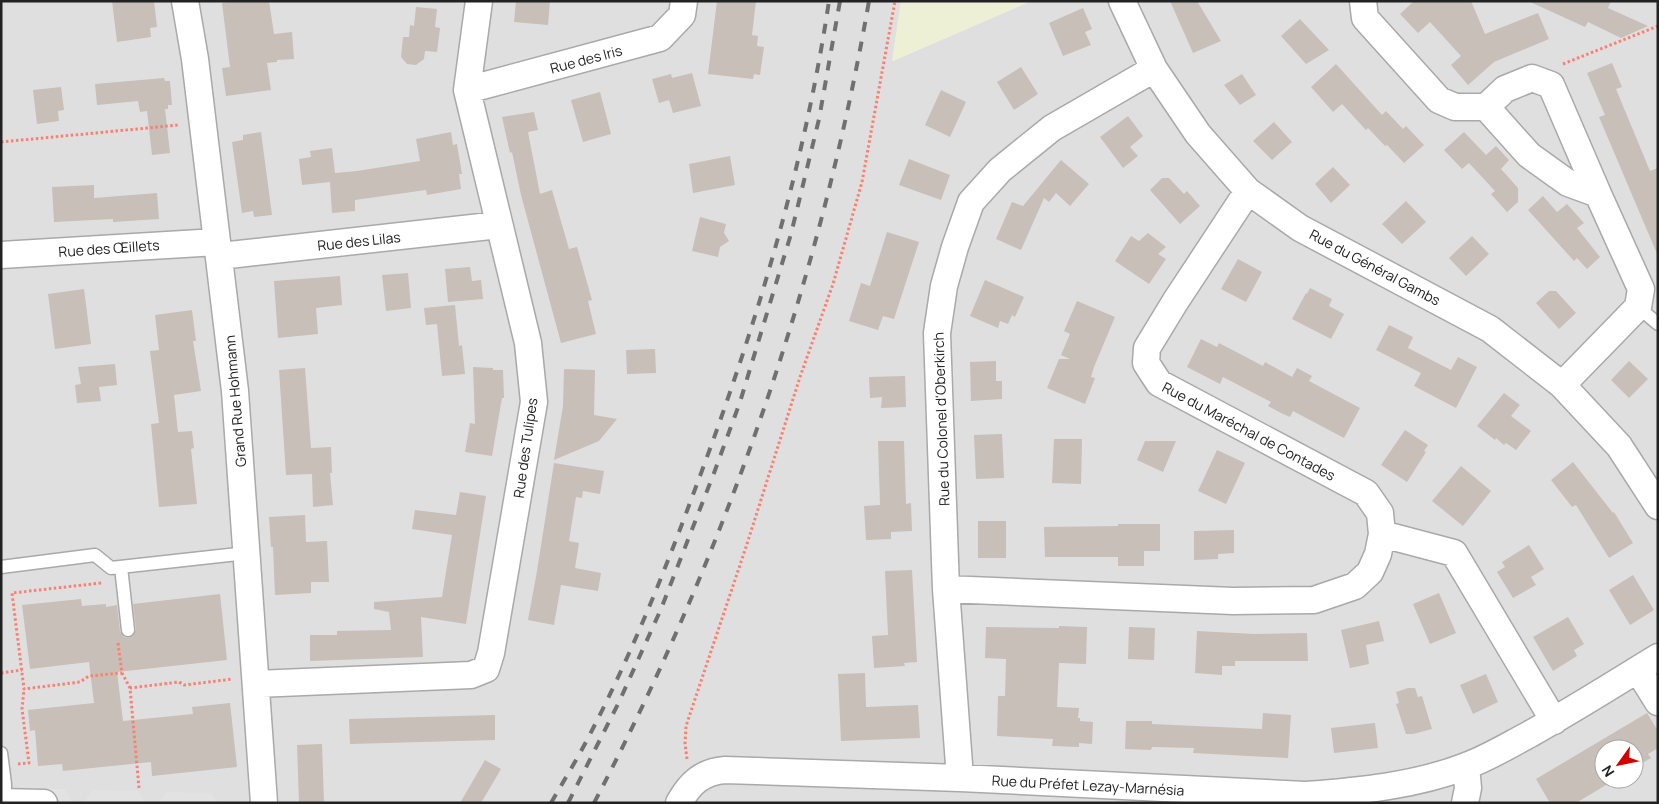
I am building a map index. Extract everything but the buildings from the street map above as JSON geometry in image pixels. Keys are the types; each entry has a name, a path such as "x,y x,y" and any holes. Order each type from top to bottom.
{"street":[{"name":"Grand Rue Hohmann","path":"185,1 195,59 236,391 264,803"},
{"name":"Rue des Tulipes","path":"255,681 471,675 486,669 491,653 534,402 528,343 467,90 479,1"},
{"name":"Rue des Iris","path":"467,90 660,38 682,16 684,1"},
{"name":"Rue du Général Gambs","path":"1122,1 1154,69 1198,134 1248,191 1300,228 1490,329 1562,385 1619,446 1658,506"},
{"path":"1363,1 1365,18 1439,100 1455,107 1486,107 1506,90 1532,78 1551,85 1641,289 1638,307 1562,385"},
{"name":"Rue du Colonel d'Oberkirch","path":"960,778 946,589 937,332 944,286 970,202 1000,170 1052,128 1154,69"},
{"path":"1486,107 1529,155 1568,183 1598,194"},
{"name":"Rue du Maréchal de Contades","path":"946,589 1233,601 1314,600 1355,586 1370,572 1378,554 1382,534 1380,513 1366,493 1159,383 1146,362 1147,348 1174,302 1248,191"},
{"name":"Rue des Lilas","path":"218,249 499,225"},
{"name":"Rue des Œillets","path":"1,256 218,249"},
{"path":"1382,534 1454,553 1554,721"},
{"name":"Rue du Préfet Lezay-Marnésia","path":"679,803 697,780 713,771 725,770 960,778 1351,797 1424,779 1466,766 1554,721 1648,663"},
{"path":"1648,663 1658,702"},
{"path":"1465,803 1468,788 1466,766"},
{"path":"1,802 44,803"}],"lane":[{"path":"1638,307 1658,324"},
{"path":"1,567 95,555 111,568 246,553"},
{"path":"121,567 128,630"},
{"path":"2,759 5,802"}],"path":[{"path":"697,780 686,757 686,726 800,377 833,284 862,182 895,1"},
{"path":"1542,82 1559,66 1658,26"},
{"path":"1,142 202,122"},
{"path":"2,759 29,763 22,709 24,690 22,670 12,593 102,582"},
{"path":"1,673 22,670"},
{"path":"24,690 80,682 89,676 122,673"},
{"path":"139,788 130,688 179,682 184,685 255,681"}],"shaded area":[{"path":"1,1 901,1 893,61 1031,1 1658,1 1658,803 1,803"},
{"path":"37,789 65,789 73,803 29,802"},
{"path":"92,790 138,791 146,803 84,803"},
{"path":"166,792 211,793 218,803 158,803"}],"green space":[{"path":"901,1 1031,1 892,61"}],"railway":[{"path":"551,803 587,740 645,618 737,372 775,250 791,188 806,126 829,1"},
{"path":"568,803 619,702 661,609 740,402 791,234 819,119 840,1"},
{"path":"594,803 642,708 686,611 763,413 824,209 849,106 869,1"}]}
